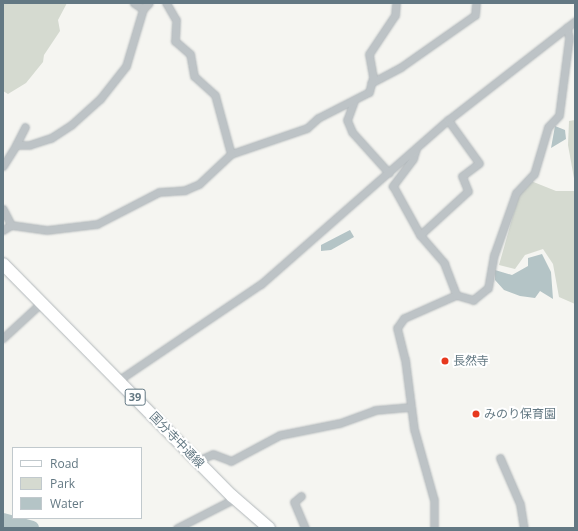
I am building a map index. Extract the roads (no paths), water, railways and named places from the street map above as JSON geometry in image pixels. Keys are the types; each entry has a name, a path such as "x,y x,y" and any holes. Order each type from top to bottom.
{"main road":[{"name":"国分寺中通線","path":"3,264 119,380 234,499 269,528"}],"street":[{"path":"134,3 143,9"},
{"path":"16,145 29,146 72,125 108,90 126,66 143,9 149,3"},
{"path":"166,3 176,20 175,41 190,54 194,76 215,95 231,154"},
{"path":"3,230 10,225 47,230 97,224 159,192 185,190 199,184 231,154 307,128 318,118 354,101 369,92 372,82 369,54 395,15 396,3"},
{"path":"372,82 402,67 474,15 476,3"},
{"path":"119,380 261,284 448,120 575,22"},
{"path":"434,528 433,494 410,407 398,324 456,295 473,300 488,288 494,255 516,193 534,174 548,127 560,115 569,38 567,27"},
{"path":"354,101 347,120 352,132 389,173"},
{"path":"420,235 468,191 462,176 479,163 448,120"},
{"path":"3,166 25,127"},
{"path":"416,149 413,160 393,186 420,235 444,263 456,295"},
{"path":"3,209 10,225"},
{"path":"3,338 41,303"},
{"path":"197,461 213,454 231,462 280,435 340,423 375,410 410,407"},
{"path":"500,458 520,504 524,528"},
{"path":"301,496 294,502 305,528"},
{"path":"177,528 234,499"}],"water":[{"path":"555,126 565,130 566,139 551,148"},
{"path":"350,230 354,237 331,250 321,251 321,245"},
{"path":"542,254 551,272 553,299 540,291 535,298 520,296 504,290 495,280 495,270 512,275 528,266 528,258"}],"waterway":[{"path":"3,520 32,528"}],"place":[{"name":"長然寺","path":"445,361"},
{"name":"みのり保育園","path":"476,414"}]}
